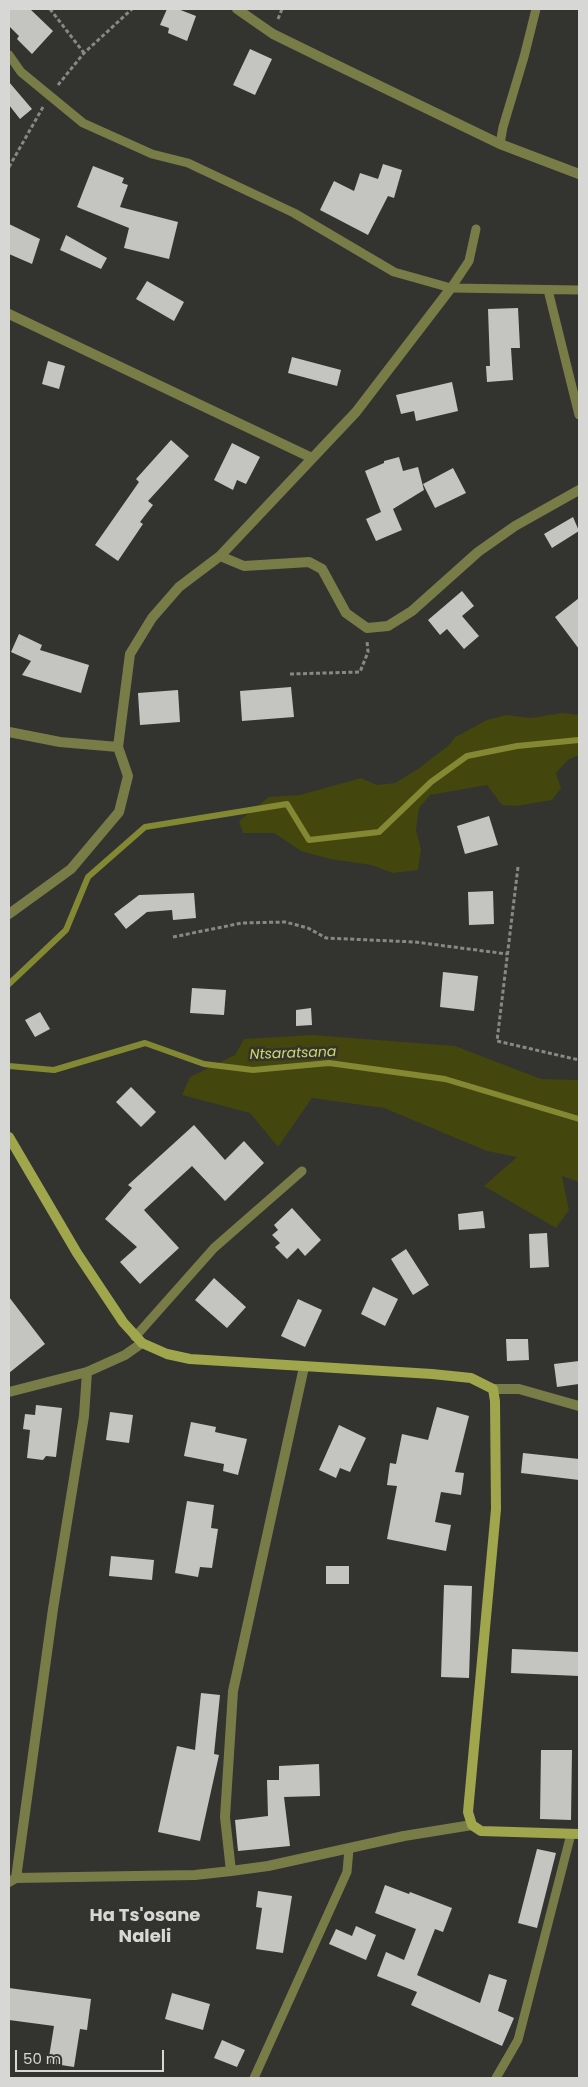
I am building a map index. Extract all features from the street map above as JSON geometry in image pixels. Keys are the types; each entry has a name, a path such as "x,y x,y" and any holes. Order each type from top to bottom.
{"street":[{"path":"237,9 273,34 500,144 579,174"},
{"path":"9,914 71,869 119,812 128,776 118,747 130,654 152,618 179,587 220,556 356,412 451,288"},
{"path":"9,314 312,458"},
{"path":"220,556 244,566 309,562 322,570 346,613 366,628 388,626 412,611 478,552 515,526 579,490"},
{"path":"9,732 60,742 118,747"},
{"path":"9,1138 77,1253 139,1340 167,1354 190,1359 471,1378 492,1389 520,1390 579,1406"},
{"path":"9,1392 87,1372 126,1355 139,1340"},
{"path":"231,1871 225,1817 233,1691 304,1367"},
{"path":"87,1372 84,1416 12,1880 194,1875 231,1871 268,1866 404,1836 472,1825"},
{"path":"492,1389 495,1401 496,1509 468,1812 472,1825 481,1831 575,1834"}],"lane":[{"path":"500,144 536,9"},
{"path":"9,55 21,72 49,97 83,123 152,154 188,163 294,213 394,272 451,288 579,290"},
{"path":"451,288 469,261 476,229"},
{"path":"548,290 579,415"},
{"path":"139,1340 214,1248 302,1171"},
{"path":"496,2078 518,2040 575,1834"},
{"path":"254,2078 347,1872 349,1849"}],"path":[{"path":"50,9 84,53"},
{"path":"9,167 49,97 84,53 132,9"},
{"path":"290,674 360,672 368,652 366,628"},
{"path":"518,867 497,1041 579,1060"},
{"path":"173,937 242,923 285,922 308,928 326,938 415,942 507,954"}],"shaded area":[{"path":"562,713 579,715 579,755 568,760 556,773 561,788 552,800 516,806 502,805 487,785 430,795 419,808 416,830 421,849 418,870 393,873 371,865 330,859 301,851 274,833 243,833 239,821 269,797 300,795 361,778 377,785 395,783 418,769 449,745 455,737 487,720 506,715 531,718"},
{"path":"313,1035 455,1046 541,1079 579,1080 579,1182 562,1176 569,1210 556,1228 484,1186 517,1157 487,1151 384,1108 312,1098 278,1147 250,1113 182,1095 190,1077 235,1055 244,1039"}],"building":[{"path":"9,9 30,9 53,31 32,54 17,39 19,36 9,26"},
{"path":"167,9 178,9 196,16 187,41 168,33 169,28 160,25"},
{"path":"250,49 272,59 255,95 233,85"},
{"path":"9,82 32,109 20,119 9,105"},
{"path":"383,164 402,170 394,198 388,196 368,235 320,210 334,181 354,191 360,173 378,179"},
{"path":"93,166 124,178 122,183 128,185 120,207 178,222 169,259 124,248 129,228 77,207"},
{"path":"9,224 40,239 32,264 9,254"},
{"path":"66,235 107,258 101,269 60,250"},
{"path":"147,281 184,302 174,321 136,299"},
{"path":"518,308 520,348 511,348 513,380 487,382 486,366 490,366 488,309"},
{"path":"292,357 341,370 337,386 288,373"},
{"path":"48,361 65,366 59,389 42,384"},
{"path":"452,382 458,411 416,421 414,411 401,414 396,395"},
{"path":"171,440 189,456 148,501 153,505 140,522 143,524 118,561 95,545 139,482 136,479"},
{"path":"232,443 260,457 246,484 237,480 233,490 214,480"},
{"path":"399,457 403,471 418,467 424,490 393,509 402,530 376,541 366,519 381,512 365,471 384,463 384,461"},
{"path":"453,468 466,493 435,508 423,484"},
{"path":"573,517 579,531 552,548 544,534"},
{"path":"462,591 474,606 462,616 479,636 464,649 447,629 440,635 428,620"},
{"path":"579,598 579,649 555,617"},
{"path":"19,634 42,645 40,650 89,665 81,693 22,675 31,661 11,652"},
{"path":"291,687 294,717 242,721 240,691"},
{"path":"178,690 180,722 140,725 138,693"},
{"path":"489,816 498,845 465,854 457,826"},
{"path":"493,891 494,924 469,925 468,892"},
{"path":"194,893 196,918 173,920 172,910 147,912 126,929 114,914 139,895"},
{"path":"443,972 478,976 474,1011 440,1007"},
{"path":"192,988 226,990 224,1015 190,1013"},
{"path":"311,1008 312,1025 296,1026 296,1010"},
{"path":"40,1012 50,1029 35,1037 25,1020"},
{"path":"131,1087 156,1112 141,1127 116,1102"},
{"path":"194,1125 225,1160 244,1141 264,1163 225,1201 192,1166 144,1210 179,1248 140,1284 120,1262 137,1247 105,1219 132,1188 128,1185"},
{"path":"292,1208 321,1240 305,1256 298,1248 287,1259 275,1247 280,1243 272,1235 278,1230 274,1225"},
{"path":"483,1211 485,1228 459,1230 458,1214"},
{"path":"547,1233 549,1267 530,1268 529,1234"},
{"path":"406,1249 429,1285 413,1295 391,1259"},
{"path":"214,1278 246,1307 227,1328 195,1300"},
{"path":"373,1287 398,1299 385,1326 361,1314"},
{"path":"9,1297 45,1344 9,1373"},
{"path":"298,1299 322,1310 305,1347 281,1336"},
{"path":"506,1339 528,1339 529,1360 507,1361"},
{"path":"579,1361 579,1384 557,1387 554,1364"},
{"path":"36,1405 62,1408 56,1457 46,1456 43,1460 27,1458 30,1430 23,1429 25,1414 35,1415"},
{"path":"437,1407 469,1416 455,1472 464,1473 461,1495 441,1492 435,1522 451,1525 446,1551 387,1539 397,1486 387,1485 390,1463 396,1464 402,1434 428,1440"},
{"path":"110,1412 133,1415 129,1443 106,1440"},
{"path":"191,1422 216,1427 215,1432 247,1439 238,1475 223,1471 224,1464 184,1456"},
{"path":"339,1425 366,1438 350,1472 340,1468 336,1478 319,1470"},
{"path":"523,1453 579,1459 579,1480 521,1473"},
{"path":"187,1501 214,1505 211,1528 218,1529 212,1568 200,1567 198,1577 175,1573"},
{"path":"111,1556 154,1560 152,1580 109,1576"},
{"path":"326,1566 349,1566 349,1584 326,1584"},
{"path":"444,1585 472,1586 469,1678 441,1677"},
{"path":"512,1649 579,1652 579,1676 511,1673"},
{"path":"201,1693 220,1695 214,1754 219,1755 200,1841 158,1832 177,1746 195,1750"},
{"path":"541,1750 572,1750 571,1820 540,1819"},
{"path":"319,1764 320,1796 284,1797 290,1846 238,1851 235,1820 268,1816 267,1780 279,1780 279,1766"},
{"path":"537,1849 556,1853 537,1928 518,1923"},
{"path":"385,1885 452,1908 443,1932 435,1929 417,1975 480,2003 489,1974 507,1980 498,2011 514,2018 502,2046 411,2005 417,1992 377,1976 386,1952 404,1960 416,1929 375,1913"},
{"path":"258,1891 292,1896 283,1953 256,1949 262,1908 256,1907"},
{"path":"356,1926 376,1935 366,1960 329,1944 336,1929 352,1936"},
{"path":"9,1988 91,1999 87,2030 80,2029 74,2067 48,2063 54,2026 9,2020"},
{"path":"172,1993 210,2004 203,2030 165,2019"},
{"path":"222,2040 245,2050 237,2067 214,2058"}],"waterway":[{"path":"9,984 66,930 88,877 145,827 287,804 309,840 379,832 431,782 467,756 517,746 579,740"},
{"name":"Ntsaratsana","path":"9,1066 54,1070 145,1043 204,1064 253,1070 329,1063 445,1079 579,1119"}],"district":[{"name":"Ha Ts'osane Naleli","path":"145,1926"}]}
